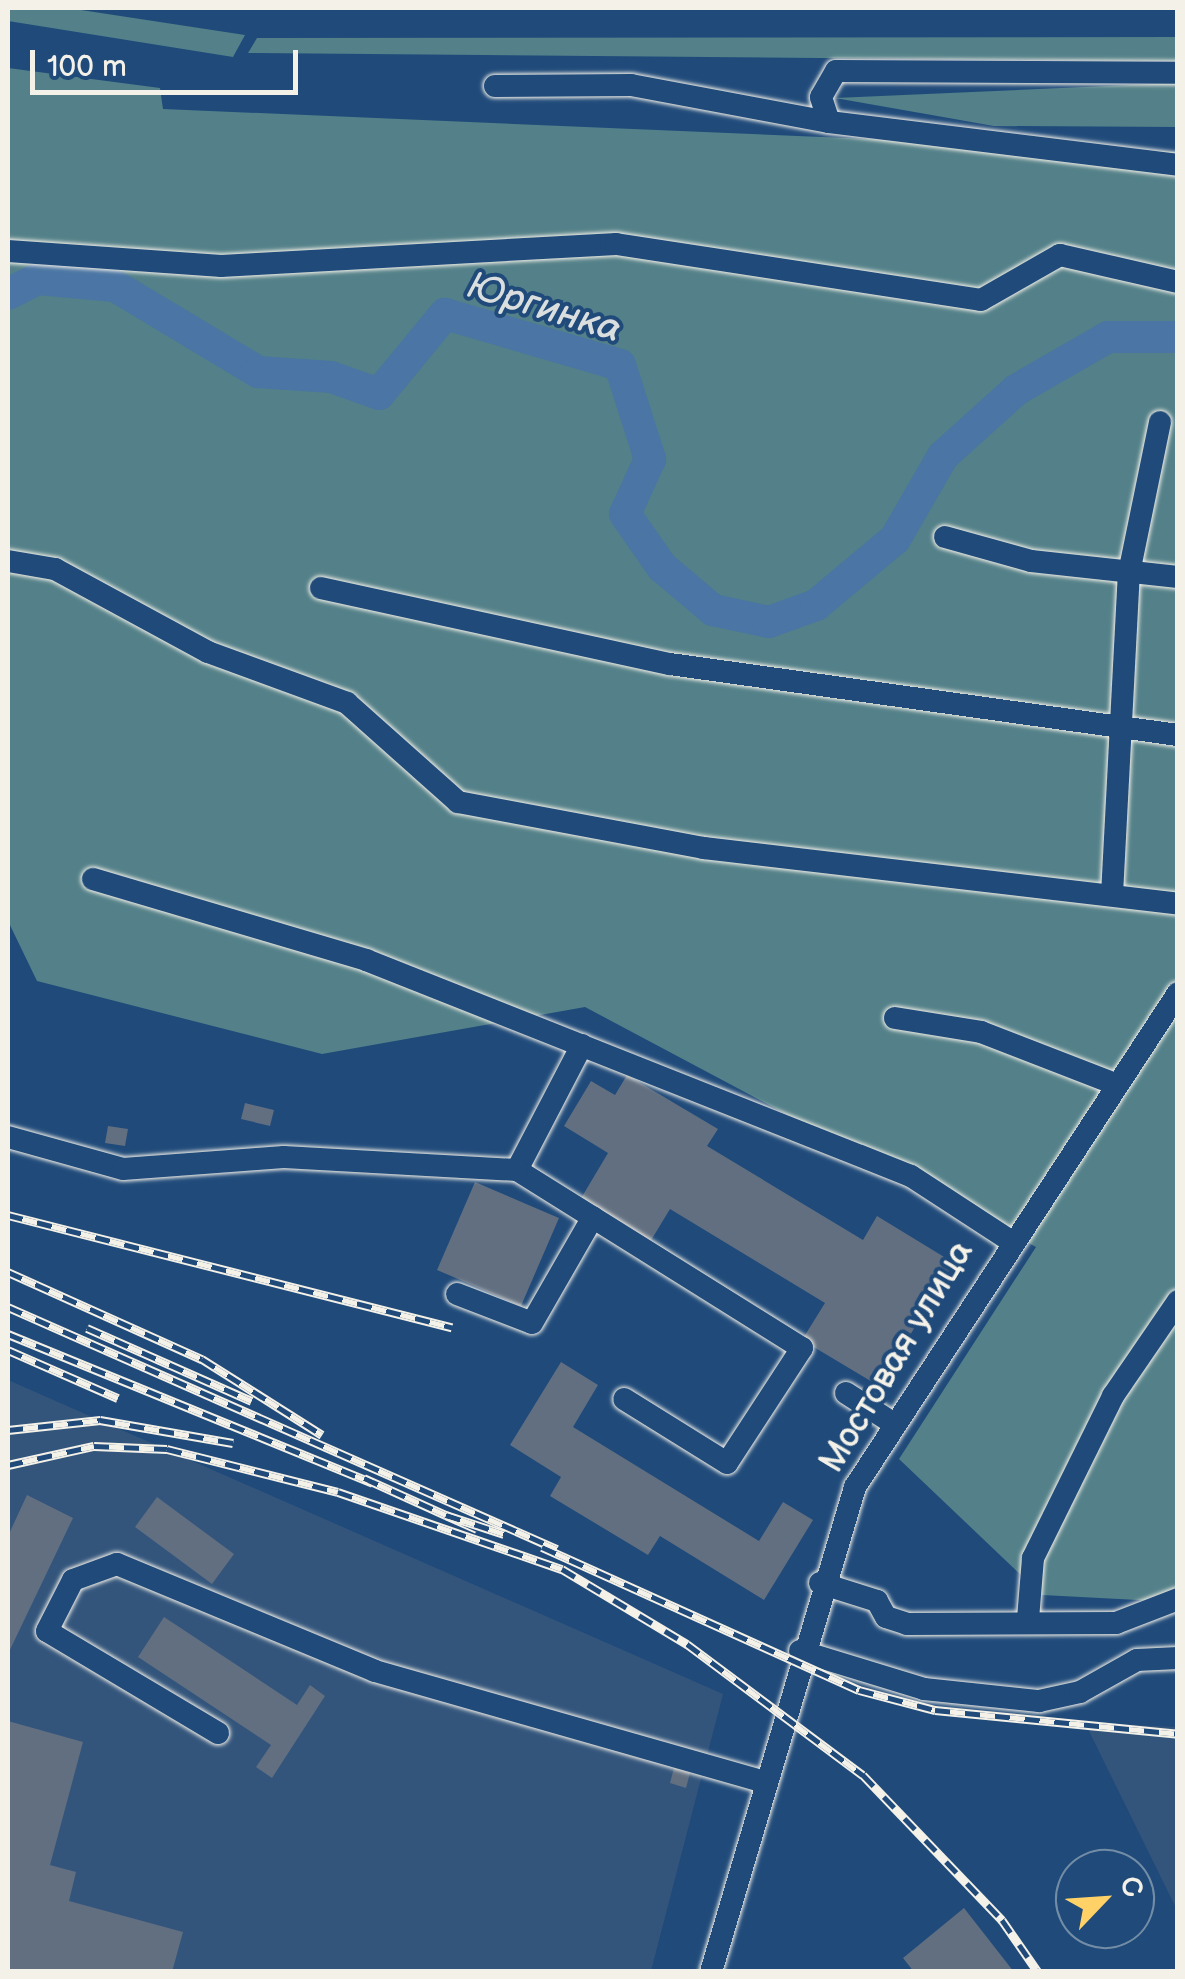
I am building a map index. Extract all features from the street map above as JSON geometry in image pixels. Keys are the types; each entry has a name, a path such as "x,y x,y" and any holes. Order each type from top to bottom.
{"street":[{"path":"829,122 821,98 836,71 1178,73"},
{"path":"495,86 632,85 829,122 1178,165"},
{"path":"8,251 222,266 616,244 981,300 1060,256 1178,282"},
{"path":"1112,895 1125,724 1129,573 1160,422"},
{"path":"945,536 1031,561 1178,577"},
{"path":"8,560 55,568 208,652 347,703 458,802 704,848 1178,904"},
{"path":"321,588 670,664 1125,724 1178,735"},
{"path":"93,879 366,960 582,1045 911,1176 1009,1240"},
{"name":"Мостовая улица","path":"711,1972 820,1582 855,1487 1009,1240 1178,993"},
{"path":"895,1018 981,1032 1115,1084"},
{"path":"517,1170 582,1045"},
{"path":"8,1136 123,1169 284,1156 517,1170 802,1348 727,1462 624,1398"},
{"path":"457,1294 532,1323 592,1217"},
{"path":"1028,1619 1034,1558 1113,1396 1178,1301"},
{"path":"846,1394 893,1423"},
{"path":"218,1732 47,1630 73,1580 117,1564 375,1670 762,1780"},
{"path":"820,1582 878,1602 886,1618 908,1624 1028,1619 1116,1623 1177,1598"},
{"path":"800,1651 924,1690 1039,1701 1080,1692 1137,1660 1178,1658"}],"shaded area":[{"path":"8,1380 723,1694 651,1971 8,1971"},
{"path":"1085,1723 1177,1727 1177,1910 1155,1865 1155,1849 1147,1849"}],"green space":[{"path":"8,8 68,8 245,35 233,57 8,21"},
{"path":"1178,37 1177,61 248,53 257,38"},
{"path":"8,68 160,88 163,109 1177,152 1177,1602 1042,1595 899,1459 1036,1247 585,1007 322,1054 37,981 8,921"},
{"path":"1177,83 1177,127 994,126 835,98"}],"building":[{"path":"627,1075 718,1129 707,1146 863,1240 877,1216 954,1263 879,1386 802,1340 825,1303 670,1209 650,1242 580,1200 608,1153 564,1126 591,1081 615,1095"},
{"path":"245,1103 274,1110 270,1126 241,1119"},
{"path":"108,1126 128,1129 125,1146 105,1143"},
{"path":"475,1182 559,1218 521,1306 437,1270"},
{"path":"561,1362 598,1385 573,1427 759,1541 783,1502 813,1520 764,1600 660,1536 648,1555 550,1496 561,1477 510,1445"},
{"path":"27,1495 73,1518 8,1654 8,1536"},
{"path":"157,1497 234,1554 212,1584 135,1527"},
{"path":"164,1617 297,1705 310,1685 325,1696 272,1778 256,1767 271,1745 138,1657"},
{"path":"8,1721 83,1742 50,1865 76,1872 69,1901 183,1932 172,1972 8,1972"},
{"path":"674,1768 690,1773 686,1788 670,1783"},
{"path":"964,1908 1014,1972 914,1972 903,1958"}],"waterway":[{"name":"Юргинка","path":"8,294 38,279 115,286 258,372 331,377 379,394 445,314 620,365 650,459 625,514 662,567 713,610 769,622 816,605 895,539 943,456 1016,390 1108,337 1178,337"}],"railway":[{"path":"8,1215 452,1327"},
{"path":"8,1272 202,1359 322,1435"},
{"path":"8,1307 557,1549"},
{"path":"87,1328 252,1401"},
{"path":"8,1334 373,1483"},
{"path":"8,1350 118,1398"},
{"path":"8,1430 100,1420 233,1443"},
{"path":"8,1465 94,1446 167,1449 338,1492 562,1569 687,1644 863,1775 1002,1920 1038,1972"},
{"path":"364,1478 446,1515"},
{"path":"477,1529 446,1515 504,1534"},
{"path":"542,1547 859,1690 935,1710 1178,1734"}]}
